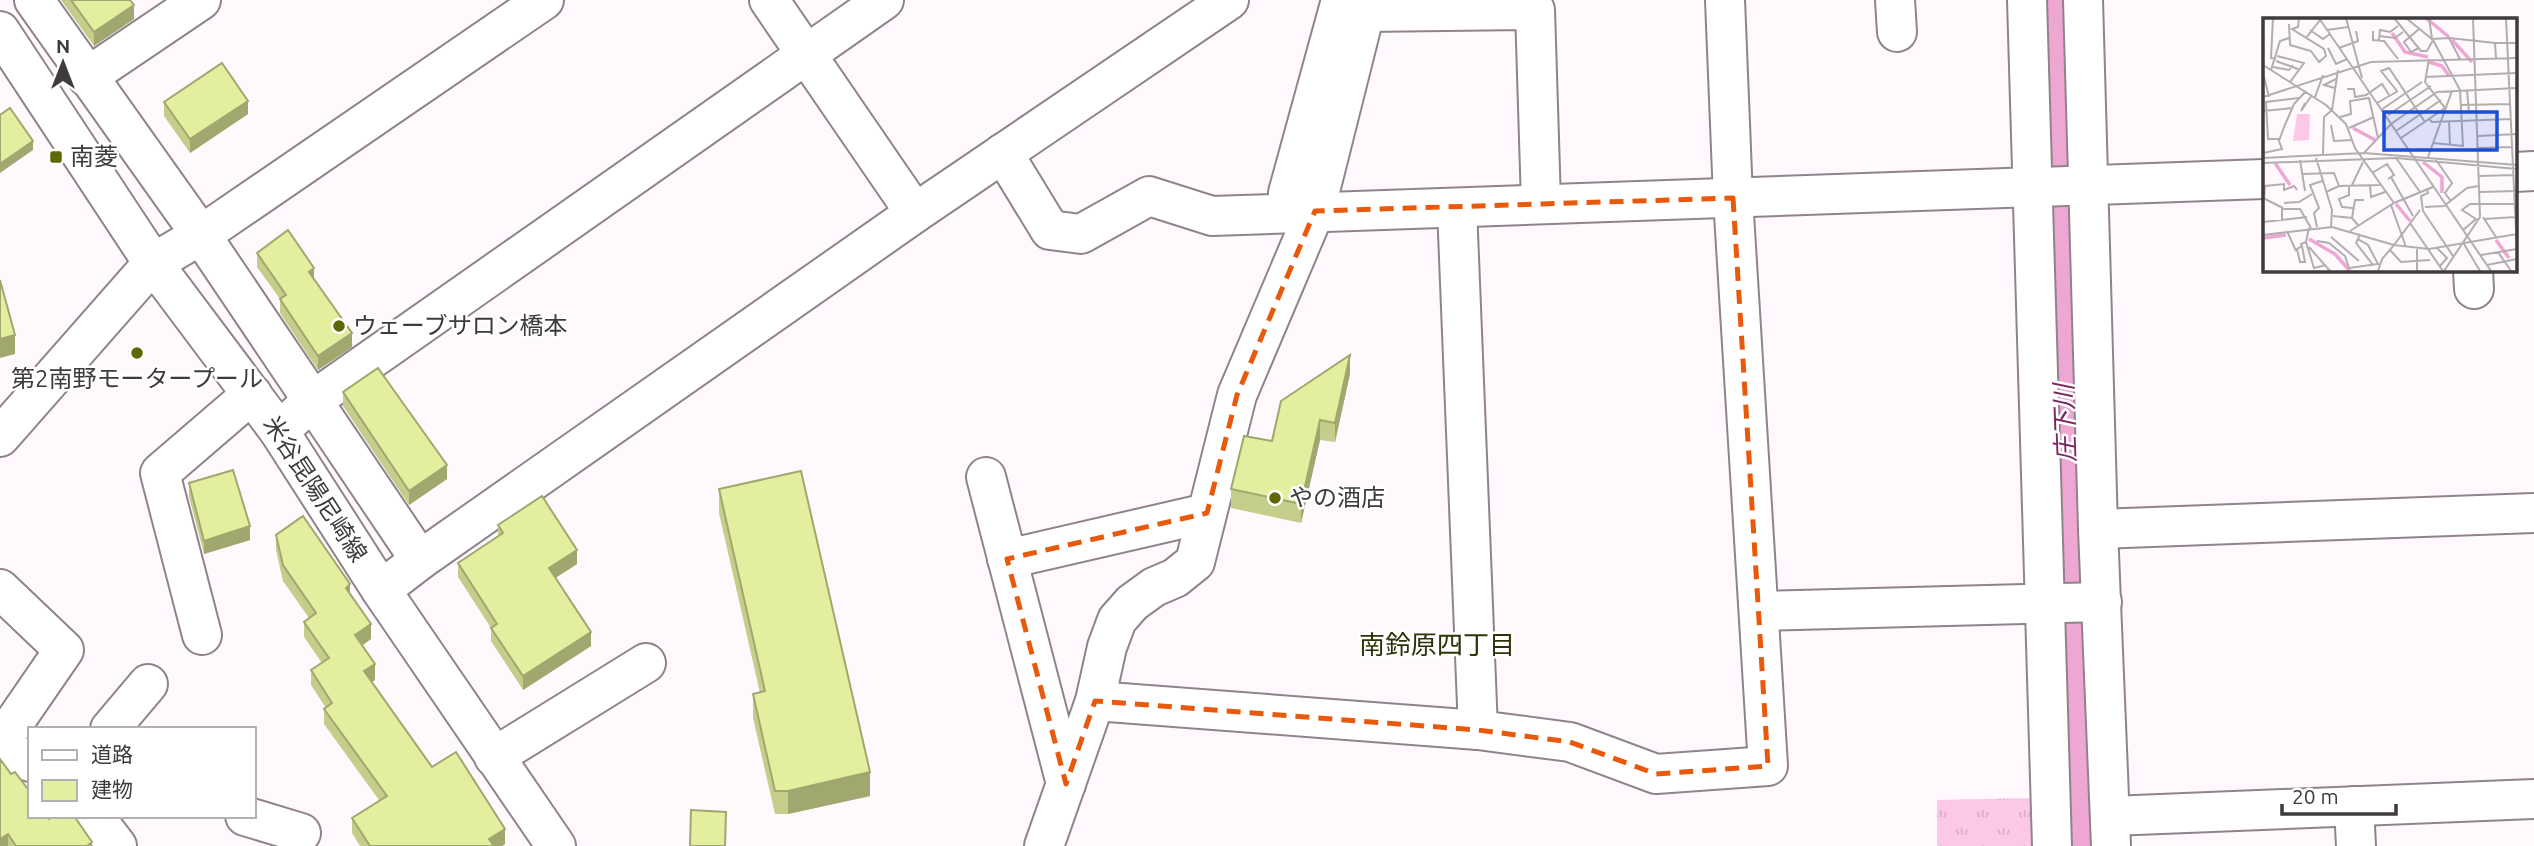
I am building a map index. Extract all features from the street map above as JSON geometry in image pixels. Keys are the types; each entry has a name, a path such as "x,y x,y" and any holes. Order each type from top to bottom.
{"street":[{"path":"34,0 201,235 419,560"},
{"path":"87,77 201,0"},
{"path":"0,437 153,263 201,235 544,0"},
{"path":"769,0 915,213"},
{"path":"279,431 312,401 884,0"},
{"path":"381,590 419,560 915,213 1229,0"},
{"path":"1095,701 1478,730 1570,742 1656,774 1768,765 1733,198 1726,0"},
{"path":"2027,0 2060,186 2098,529 2072,602 2111,831 2354,806 2534,799"},
{"path":"2052,846 2072,602 2060,186 2082,0"},
{"path":"1304,211 1288,192 1358,4 1535,10 1541,203"},
{"name":"米谷昆陽尼崎線","path":"0,31 153,263 279,431 381,590 555,846"},
{"path":"1003,153 1050,230 1081,234 1149,196 1212,216 2263,179"},
{"path":"2516,172 2534,171"},
{"path":"1457,208 1478,730"},
{"path":"1044,846 1095,701 1116,620 1132,603 1154,587 1175,578 1195,562 1237,395 1304,211"},
{"path":"202,635 205,586 160,473 251,394"},
{"path":"986,477 1066,784"},
{"path":"1007,559 1207,513"},
{"path":"2098,529 2534,513"},
{"path":"0,589 64,650 0,745 28,761"},
{"path":"1759,611 2072,602"},
{"path":"494,757 646,663"},
{"path":"112,727 148,684"},
{"path":"2354,806 2356,846"},
{"path":"96,818 117,846"},
{"path":"252,818 301,833"}],"highlighted area":[{"path":"1733,198 1768,766 1656,774 1570,742 1478,730 1095,701 1066,784 1007,559 1207,513 1237,395 1315,211"}],"green space":[{"path":"2036,798 2037,846 1937,846 1937,800"}],"building":[{"path":"71,0 130,0 134,5 94,32"},
{"path":"222,63 248,101 190,139 164,102"},
{"path":"10,108 33,141 0,164 0,115"},
{"path":"288,230 314,268 309,272 352,333 318,356 280,299 286,295 257,253"},
{"path":"0,280 15,335 0,339"},
{"path":"1350,355 1335,423 1320,420 1301,504 1231,489 1244,436 1272,441 1281,401"},
{"path":"378,368 447,465 409,491 343,392"},
{"path":"233,470 250,526 204,541 189,483"},
{"path":"801,471 870,772 788,791 775,791 753,694 765,691 719,489"},
{"path":"542,496 577,550 549,568 591,632 523,676 491,628 497,624 458,563 503,533 498,525"},
{"path":"303,516 350,584 346,588 371,624 355,635 375,664 364,671 432,767 456,752 505,829 489,839 494,846 370,846 352,818 387,796 324,709 332,703 311,670 329,658 304,622 316,613 283,565 276,535"},
{"path":"0,759 11,774 15,772 28,789 28,818 75,818 92,842 87,846 16,846 8,834 0,839"},
{"path":"691,810 726,812 725,846 690,846"}],"waterway":[{"name":"庄下川","path":"2049,0 2081,846"}],"place":[{"name":"南菱","path":"56,157"},
{"name":"ウェーブサロン橋本","path":"339,326"},
{"name":"第2南野モータープール","path":"137,353"},
{"name":"やの酒店","path":"1275,498"}],"district":[{"name":"南鈴原四丁目","path":"1437,645"}]}
